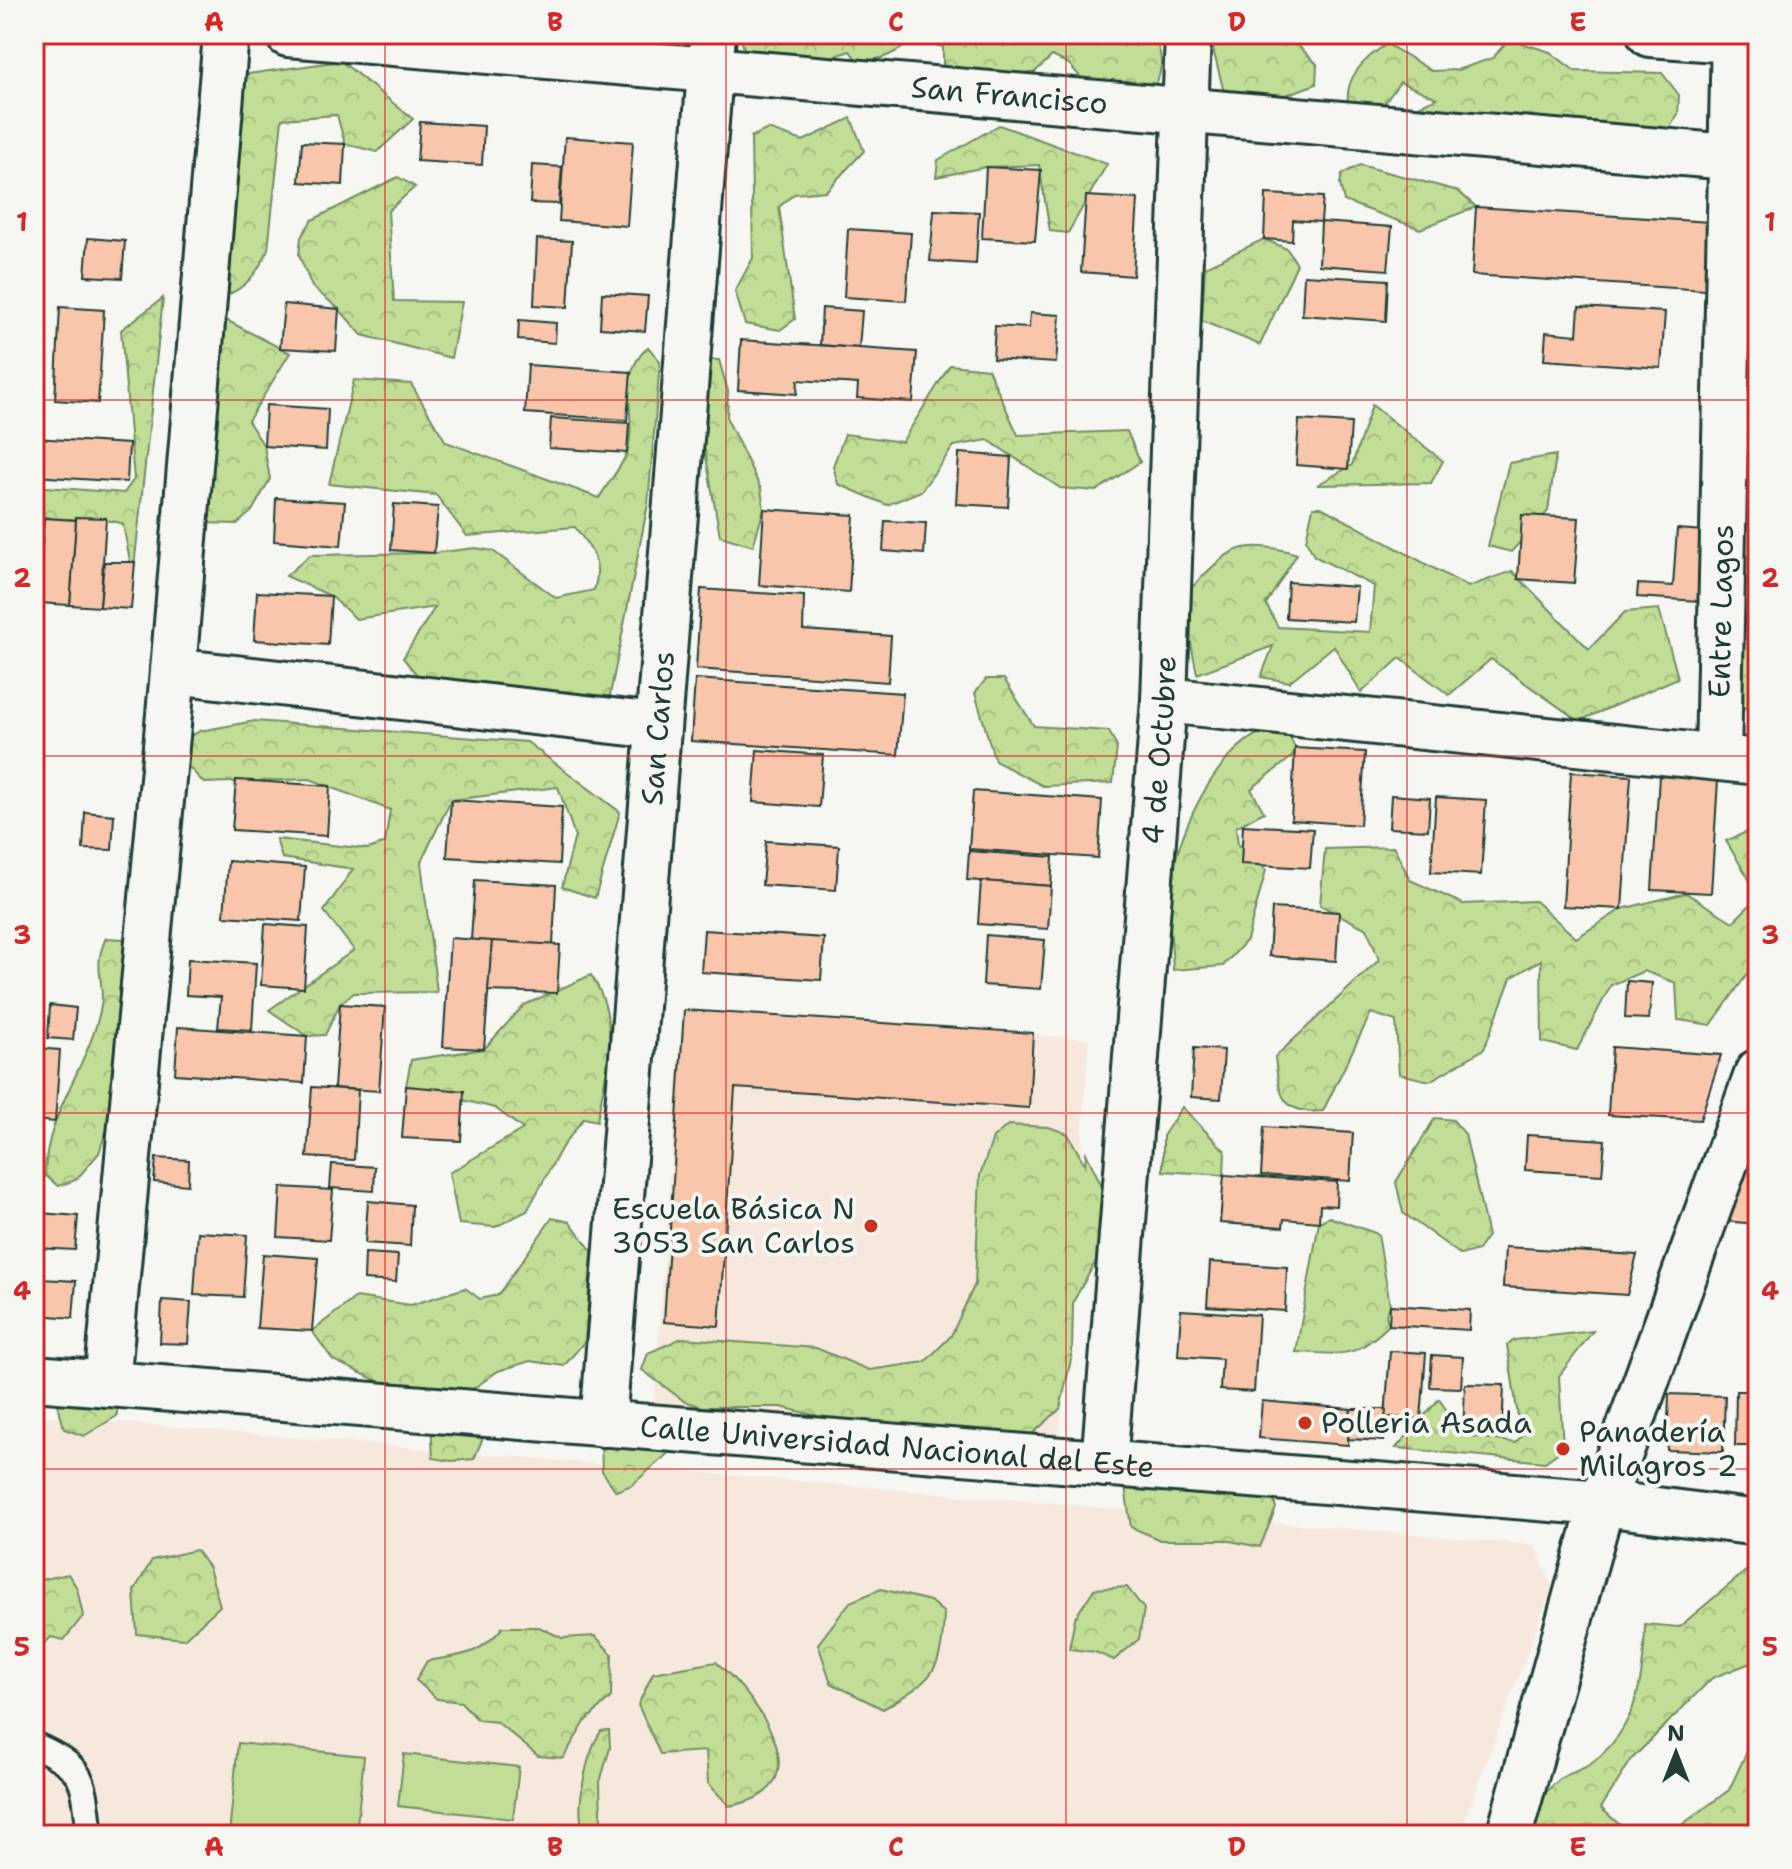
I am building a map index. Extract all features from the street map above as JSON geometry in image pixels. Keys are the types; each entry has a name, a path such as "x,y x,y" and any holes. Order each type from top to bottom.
{"street":[{"path":"107,1384 173,671 226,34"},
{"name":"San Francisco","path":"288,34 713,52 1185,110 1730,157"},
{"name":"4 de Octubre","path":"1104,1464 1164,700 1188,34"},
{"path":"1650,34 1743,39"},
{"name":"Entre Lagos","path":"1738,760 1730,157 1743,39"},
{"name":"San Carlos","path":"603,1424 713,52"},
{"path":"173,671 657,726"},
{"path":"1164,700 1738,760"},
{"path":"1509,1835 1602,1503 1758,1072"},
{"name":"Calle Universidad Nacional del Este","path":"34,1378 1602,1503 1758,1523"}],"lane":[{"path":"34,1745 64,1759 78,1772 90,1835"}],"shaded area":[{"name":"Escuela Básica N 3053 San Carlos","path":"683,1010 1089,1039 1059,1443 653,1413"},
{"path":"34,1415 1535,1545 1552,1587 1459,1835 34,1835"}],"green space":[{"path":"739,34 1151,34 1160,53 1161,66 1155,86 1089,87 1069,64 1052,56 1023,83 953,76 943,65 943,47 920,41 914,41 884,57 858,62 850,51 796,62 769,59 745,51"},
{"path":"1231,34 1286,34 1317,64 1316,84 1264,103 1227,104 1212,45"},
{"path":"1497,34 1589,34 1586,37 1512,40 1550,52 1575,71 1662,73 1679,95 1678,114 1667,132 1538,117 1535,145 1515,163 1452,137 1414,108 1437,98 1400,82 1381,108 1350,112 1348,90 1351,81 1362,64 1387,44 1432,71 1457,70 1493,58 1508,40"},
{"path":"341,61 413,119 377,152 345,144 337,115 282,119 268,249 248,281 233,292 215,298 222,203 191,144 248,74"},
{"path":"1758,114 1758,258 1739,244 1739,227"},
{"path":"851,118 864,151 826,191 794,194 779,207 795,319 780,330 745,324 735,291 753,258 751,137 768,129 803,141"},
{"path":"999,125 1107,164 1068,233 1050,231 1039,165 986,167 936,177 938,160"},
{"path":"1360,165 1458,191 1476,207 1420,229 1344,201 1340,184 1342,174"},
{"path":"398,177 415,187 388,211 394,301 462,302 451,358 362,335 339,309 312,287 299,255 301,237 312,220"},
{"path":"1264,239 1287,249 1297,264 1260,345 1202,321 1205,267"},
{"path":"1750,273 1758,273 1758,632 1743,632"},
{"path":"163,298 133,577 123,524 43,517 34,513 34,486 124,493 134,479 121,330"},
{"path":"226,320 290,353 248,421 264,446 270,479 252,511 237,524 202,523 213,335"},
{"path":"648,347 660,361 648,504 609,700 426,686 403,658 435,607 356,619 331,596 286,576 310,555 434,553 475,548 493,551 556,598 594,590 597,572 594,557 575,527 467,536 436,495 329,484 354,380 411,384 446,442 599,498 626,455 630,441 629,385 638,359"},
{"path":"682,360 719,360 728,391 727,419 761,489 764,509 753,546 720,536 705,451 669,409"},
{"path":"950,365 988,369 1018,435 1127,431 1140,462 1096,491 1060,488 988,440 954,446 921,491 887,505 838,484 833,466 845,434 902,442"},
{"path":"1372,405 1443,461 1431,483 1317,485 1352,465"},
{"path":"1556,455 1548,511 1511,552 1488,546 1509,463"},
{"path":"1313,507 1321,507 1468,587 1512,571 1589,649 1625,612 1659,609 1678,678 1579,721 1491,659 1449,695 1400,658 1361,693 1334,646 1289,682 1261,677 1273,646 1197,674 1182,597 1220,560 1243,548 1275,548 1297,554 1266,604 1278,627 1370,632 1374,586 1314,556 1306,540"},
{"path":"1745,643 1758,643 1758,715 1733,702 1724,669"},
{"path":"986,679 1004,679 1034,726 1109,731 1117,747 1113,783 1043,786 995,761 975,693"},
{"path":"255,721 527,742 620,812 595,898 562,887 575,836 558,787 451,800 421,862 437,992 354,993 340,1004 325,1035 307,1036 269,1010 354,950 324,911 353,869 282,858 276,839 368,849 385,843 390,810 310,779 204,783 181,759 184,740 200,731"},
{"path":"1268,729 1287,731 1295,748 1293,756 1251,789 1264,812 1236,827 1238,845 1266,870 1247,940 1223,966 1173,970 1170,889 1183,836 1217,771 1249,739"},
{"path":"1758,827 1758,894 1726,841"},
{"path":"1394,847 1410,880 1463,904 1535,901 1576,938 1622,909 1686,893 1733,922 1758,897 1758,959 1711,1025 1678,1020 1676,983 1644,971 1611,985 1577,1050 1542,1042 1541,960 1511,978 1484,1049 1430,1081 1399,1074 1396,1021 1371,1013 1323,1111 1298,1109 1284,1099 1275,1057 1379,960 1367,929 1320,905 1325,849"},
{"path":"106,938 124,939 133,955 133,1049 99,1153 76,1180 58,1186 45,1175 47,1153 59,1112 86,1052 100,1011 102,992 99,967"},
{"path":"591,975 601,992 609,1028 607,1065 597,1121 584,1118 562,1147 527,1211 495,1227 459,1224 449,1173 523,1129 495,1108 406,1086 411,1060 484,1049 524,1005"},
{"path":"1182,1107 1225,1151 1224,1175 1163,1171 1163,1136"},
{"path":"1435,1118 1453,1120 1465,1134 1488,1236 1478,1250 1461,1255 1403,1213 1396,1182"},
{"path":"1008,1125 1049,1127 1068,1134 1085,1165 1086,1153 1110,1203 1109,1238 1073,1302 1072,1355 1060,1409 1019,1446 982,1446 913,1424 838,1421 781,1407 703,1407 684,1401 642,1370 648,1353 682,1338 816,1348 869,1370 925,1362 951,1336 975,1284 980,1175 993,1138"},
{"path":"1329,1217 1378,1234 1390,1305 1386,1315 1389,1325 1366,1344 1347,1352 1296,1352 1319,1222"},
{"path":"552,1218 570,1222 592,1251 585,1341 564,1366 530,1361 498,1371 455,1402 418,1400 333,1360 312,1331 356,1297 411,1305 465,1288 480,1299 498,1295"},
{"path":"1593,1331 1559,1376 1563,1449 1545,1462 1396,1448 1439,1399 1463,1435 1516,1443 1521,1436 1507,1345 1515,1340"},
{"path":"56,1396 117,1402 117,1416 84,1436 64,1429"},
{"path":"431,1421 485,1433 474,1459 452,1461 433,1458"},
{"path":"601,1441 671,1451 632,1485 616,1491 602,1471"},
{"path":"1264,1451 1286,1464 1271,1492 1276,1508 1260,1547 1225,1540 1160,1540 1131,1527 1125,1487 1206,1487"},
{"path":"196,1550 209,1568 220,1606 184,1639 137,1634 134,1591 152,1560"},
{"path":"1758,1561 1758,1660 1712,1678 1632,1759 1601,1808 1631,1835 1519,1835 1536,1805 1553,1786 1563,1777 1592,1763 1620,1734 1640,1682 1645,1624 1679,1627"},
{"path":"68,1574 77,1588 83,1616 64,1640 51,1637 34,1654 34,1581"},
{"path":"1127,1587 1144,1609 1139,1639 1114,1660 1095,1652 1069,1649 1075,1618 1094,1589"},
{"path":"881,1589 930,1601 944,1613 941,1650 931,1673 913,1690 883,1709 831,1683 818,1644 850,1602"},
{"path":"503,1627 539,1627 562,1638 595,1636 612,1654 611,1697 585,1722 563,1758 538,1756 497,1722 478,1720 461,1702 437,1699 416,1680 427,1661 470,1653 486,1644"},
{"path":"716,1662 750,1698 765,1720 775,1742 779,1763 774,1782 758,1797 729,1806 708,1783 706,1751 660,1754 638,1705 653,1673"},
{"path":"1758,1728 1758,1835 1668,1835 1729,1790"},
{"path":"609,1730 610,1748 600,1782 601,1824 584,1832 580,1809 587,1766 601,1731"},
{"path":"238,1743 364,1756 356,1835 229,1835"},
{"path":"404,1754 519,1767 513,1819 398,1806"}],"building":[{"path":"420,122 484,126 482,165 417,161"},
{"path":"565,137 633,142 627,226 559,221"},
{"path":"302,142 345,144 343,185 299,182"},
{"path":"532,165 562,167 559,204 530,203"},
{"path":"986,167 1041,170 1035,241 982,238"},
{"path":"1266,194 1323,197 1321,222 1293,220 1292,241 1264,239"},
{"path":"1086,196 1138,199 1133,276 1081,272"},
{"path":"1476,207 1710,222 1705,290 1472,275"},
{"path":"934,210 979,212 976,264 930,261"},
{"path":"1321,222 1392,227 1388,270 1319,265"},
{"path":"848,229 911,233 906,301 844,297"},
{"path":"88,238 125,241 122,278 85,276"},
{"path":"537,239 572,241 568,307 534,305"},
{"path":"1304,275 1388,280 1386,321 1302,315"},
{"path":"602,293 648,296 645,331 600,328"},
{"path":"284,304 339,309 336,351 280,348"},
{"path":"60,307 104,310 98,403 55,400"},
{"path":"1579,307 1665,312 1661,368 1544,360 1546,332 1577,335"},
{"path":"822,308 862,311 859,348 820,345"},
{"path":"1030,313 1060,315 1056,363 993,359 995,326 1029,328"},
{"path":"519,320 556,323 555,343 518,340"},
{"path":"741,340 917,352 913,402 857,398 858,384 798,380 797,394 738,390"},
{"path":"528,365 631,372 627,420 525,413"},
{"path":"266,405 328,409 326,450 264,446"},
{"path":"551,418 629,423 627,453 549,448"},
{"path":"1299,420 1351,423 1348,469 1296,465"},
{"path":"34,438 129,444 127,482 34,476"},
{"path":"959,453 1011,457 1008,507 956,504"},
{"path":"276,498 345,502 341,546 274,541"},
{"path":"394,504 438,507 434,553 391,550"},
{"path":"764,509 854,515 849,592 759,585"},
{"path":"1522,515 1579,518 1574,583 1518,579"},
{"path":"76,517 106,518 100,607 70,605"},
{"path":"44,518 76,520 70,605 38,603"},
{"path":"885,521 926,523 924,554 883,551"},
{"path":"1677,529 1704,531 1699,601 1637,597 1638,584 1673,586"},
{"path":"34,555 41,556 38,603 34,603"},
{"path":"104,562 135,562 131,609 100,607"},
{"path":"1288,582 1357,587 1354,622 1286,618"},
{"path":"701,589 804,596 803,630 891,636 888,682 696,669"},
{"path":"257,592 331,596 328,645 254,640"},
{"path":"695,679 903,693 898,755 691,741"},
{"path":"1295,748 1365,752 1360,825 1291,820"},
{"path":"757,750 823,755 819,807 753,802"},
{"path":"1571,772 1631,776 1622,909 1563,906"},
{"path":"1659,776 1718,780 1711,893 1652,890"},
{"path":"236,780 330,786 327,836 232,830"},
{"path":"973,791 1102,800 1098,858 969,849"},
{"path":"1391,795 1430,798 1428,830 1389,828"},
{"path":"1436,797 1486,800 1481,875 1431,872"},
{"path":"451,800 562,807 559,864 447,857"},
{"path":"85,812 114,815 112,850 83,849"},
{"path":"1243,825 1313,829 1310,868 1241,864"},
{"path":"766,841 839,846 836,890 762,885"},
{"path":"969,851 1053,857 1051,886 967,880"},
{"path":"228,861 305,867 301,921 224,916"},
{"path":"475,880 556,885 553,945 471,940"},
{"path":"981,881 1051,886 1048,929 978,924"},
{"path":"1272,908 1339,912 1336,961 1269,956"},
{"path":"265,924 308,927 304,988 261,985"},
{"path":"704,930 824,938 821,980 701,972"},
{"path":"986,935 1045,940 1041,989 983,985"},
{"path":"450,938 492,941 484,1049 443,1047"},
{"path":"492,941 560,945 557,993 488,991"},
{"path":"188,959 256,963 252,1030 218,1028 221,997 186,995"},
{"path":"1627,981 1652,983 1649,1019 1625,1018"},
{"path":"340,1004 385,1007 379,1091 334,1088"},
{"path":"50,1005 76,1008 73,1040 48,1038"},
{"path":"684,1010 1033,1033 1029,1108 735,1088 719,1326 664,1322"},
{"path":"178,1027 307,1036 304,1083 175,1074"},
{"path":"1612,1047 1721,1055 1700,1120 1608,1115"},
{"path":"34,1048 60,1050 55,1122 34,1120"},
{"path":"1194,1048 1224,1050 1221,1099 1191,1097"},
{"path":"406,1086 464,1091 461,1141 402,1138"},
{"path":"312,1087 358,1090 354,1160 307,1157"},
{"path":"1264,1127 1353,1133 1350,1181 1261,1175"},
{"path":"1527,1135 1605,1140 1602,1175 1525,1170"},
{"path":"156,1158 189,1160 188,1185 154,1182"},
{"path":"1745,1159 1758,1160 1758,1224 1723,1221"},
{"path":"332,1164 375,1167 374,1191 330,1188"},
{"path":"1224,1175 1337,1182 1336,1206 1320,1205 1319,1222 1284,1219 1283,1227 1220,1223"},
{"path":"281,1187 333,1190 329,1240 278,1237"},
{"path":"368,1201 412,1205 410,1246 365,1243"},
{"path":"39,1213 78,1216 75,1250 36,1248"},
{"path":"198,1232 247,1235 243,1297 194,1295"},
{"path":"1505,1247 1637,1255 1627,1295 1503,1287"},
{"path":"365,1253 398,1255 396,1282 364,1280"},
{"path":"263,1254 318,1258 312,1331 257,1328"},
{"path":"1210,1262 1287,1267 1285,1311 1207,1306"},
{"path":"41,1279 76,1281 73,1318 38,1315"},
{"path":"162,1300 191,1302 188,1344 160,1343"},
{"path":"1390,1305 1470,1310 1469,1330 1389,1325"},
{"path":"1181,1310 1259,1315 1254,1392 1220,1390 1222,1359 1178,1356"},
{"path":"1390,1351 1426,1353 1421,1419 1385,1417"},
{"path":"1432,1355 1463,1357 1461,1388 1430,1387"},
{"path":"1465,1384 1504,1385 1502,1436 1463,1435"},
{"path":"1736,1391 1758,1391 1758,1446 1735,1446"},
{"path":"1669,1394 1725,1396 1723,1452 1667,1450"},
{"name":"Polleria Asada","path":"1262,1401 1351,1409 1348,1445 1259,1438"},
{"path":"1351,1409 1386,1409 1383,1441 1348,1439"}],"place":[{"name":"Escuela Básica N 3053 San Carlos","path":"871,1226"},
{"name":"Polleria Asada","path":"1305,1423"},
{"name":"Panadería Milagros 2","path":"1563,1449"}]}
